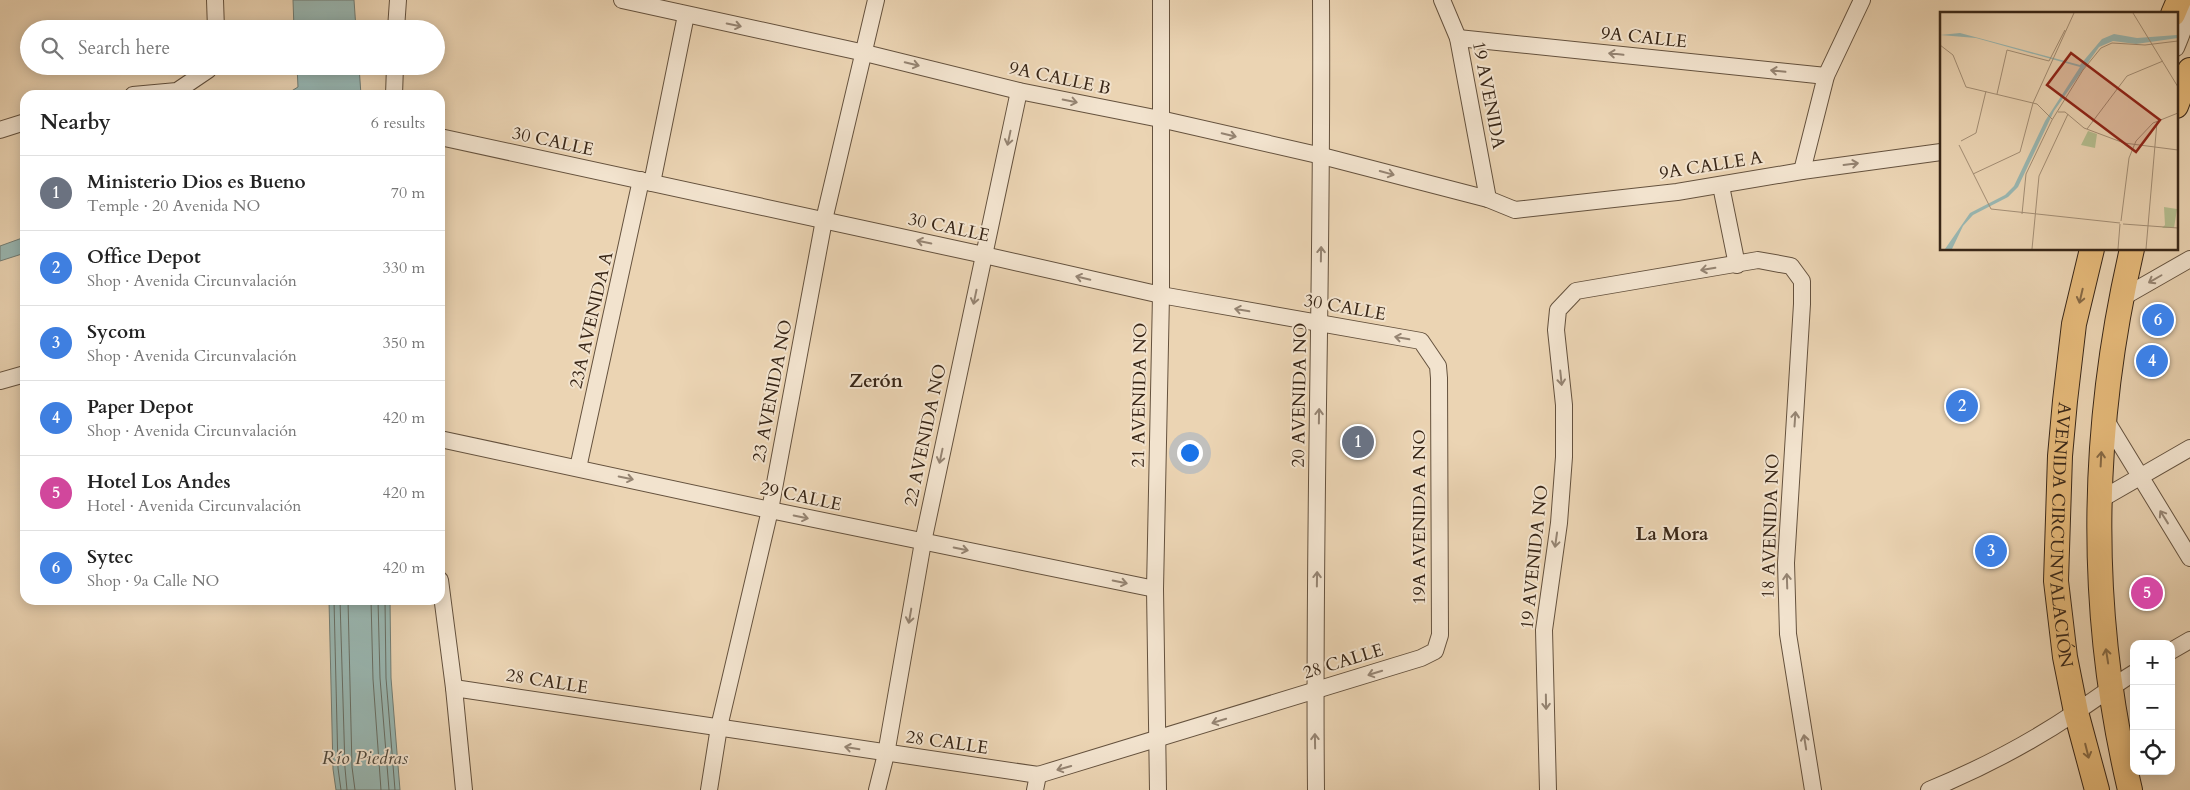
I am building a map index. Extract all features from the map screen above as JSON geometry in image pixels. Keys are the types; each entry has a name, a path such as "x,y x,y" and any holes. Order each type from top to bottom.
{"highway":[{"path":"2174,12 2179,0"},
{"name":"AVENIDA CIRCUNVALACIÓN","path":"2092,250 2074,324 2065,401 2060,456 2056,581 2060,628 2076,712 2097,790"},
{"name":"AVENIDA CIRCUNVALACIÓN","path":"2130,790 2121,752 2102,622 2098,501 2103,416 2120,299 2132,250"},
{"path":"2112,686 2123,708 2130,744"},
{"path":"2136,775 2140,790"}],"street":[{"path":"215,0 216,20"},
{"path":"397,20 398,0"},
{"name":"9A CALLE B","path":"622,0 1322,156 1488,199"},
{"name":"23 AVENIDA NO","path":"709,790 719,727 770,510 824,220 876,0"},
{"name":"21 AVENIDA NO","path":"1158,790 1155,590 1161,296 1161,0"},
{"name":"20 AVENIDA NO","path":"1316,790 1315,691 1322,156 1320,0"},
{"name":"19 AVENIDA","path":"1442,0 1458,38 1488,199"},
{"path":"1802,171 1826,76 1862,0"},
{"path":"2178,43 2186,24 2185,11 2179,0"},
{"name":"23A AVENIDA A","path":"578,468 686,14"},
{"name":"9A CALLE","path":"1458,38 1826,76"},
{"path":"178,90 201,75"},
{"path":"394,90 395,75"},
{"name":"22 AVENIDA NO","path":"877,790 886,754 923,542 1019,90"},
{"path":"0,130 20,124"},
{"name":"30 CALLE","path":"445,138 984,255 1161,296 1420,341 1438,366"},
{"name":"9A CALLE A","path":"1488,199 1515,210 1721,186 1802,171 1940,152"},
{"path":"1721,186 1736,265"},
{"path":"2120,299 2190,258"},
{"name":"18 AVENIDA NO","path":"1736,265 1758,260 1790,266 1802,281 1786,563 1788,634 1813,790"},
{"name":"19 AVENIDA NO","path":"1548,790 1544,630 1559,523 1564,457 1564,404 1556,330 1558,310 1576,291 1736,265"},
{"name":"19A AVENIDA A NO","path":"1421,658 1435,652 1440,635 1438,366"},
{"path":"0,381 20,375"},
{"path":"2103,416 2190,558"},
{"name":"29 CALLE","path":"445,440 1155,590"},
{"path":"2098,501 2190,448"},
{"path":"443,605 464,790"},
{"path":"2175,649 2190,640"},
{"name":"28 CALLE","path":"454,688 886,754 1036,783 1158,740 1421,658"},
{"path":"1929,790 2013,751 2130,675"}],"water":[{"path":"293,0 354,0 355,20 294,20"},
{"path":"297,75 360,75 361,90 293,90 298,87"},
{"path":"20,239 20,255 0,261 0,246"},
{"name":"Río Piedras","path":"329,605 390,605 391,678 400,790 336,790 333,769"}],"place":[{"name":"Sytec","path":"2158,320"},
{"name":"Paper Depot","path":"2152,361"},
{"name":"Office Depot","path":"1962,406"},
{"name":"Ministerio Dios es Bueno","path":"1358,442"},
{"name":"Sycom","path":"1991,551"},
{"name":"Hotel Los Andes","path":"2147,593"}],"district":[{"name":"Zerón","path":"876,380"},
{"name":"La Mora","path":"1672,533"}]}
